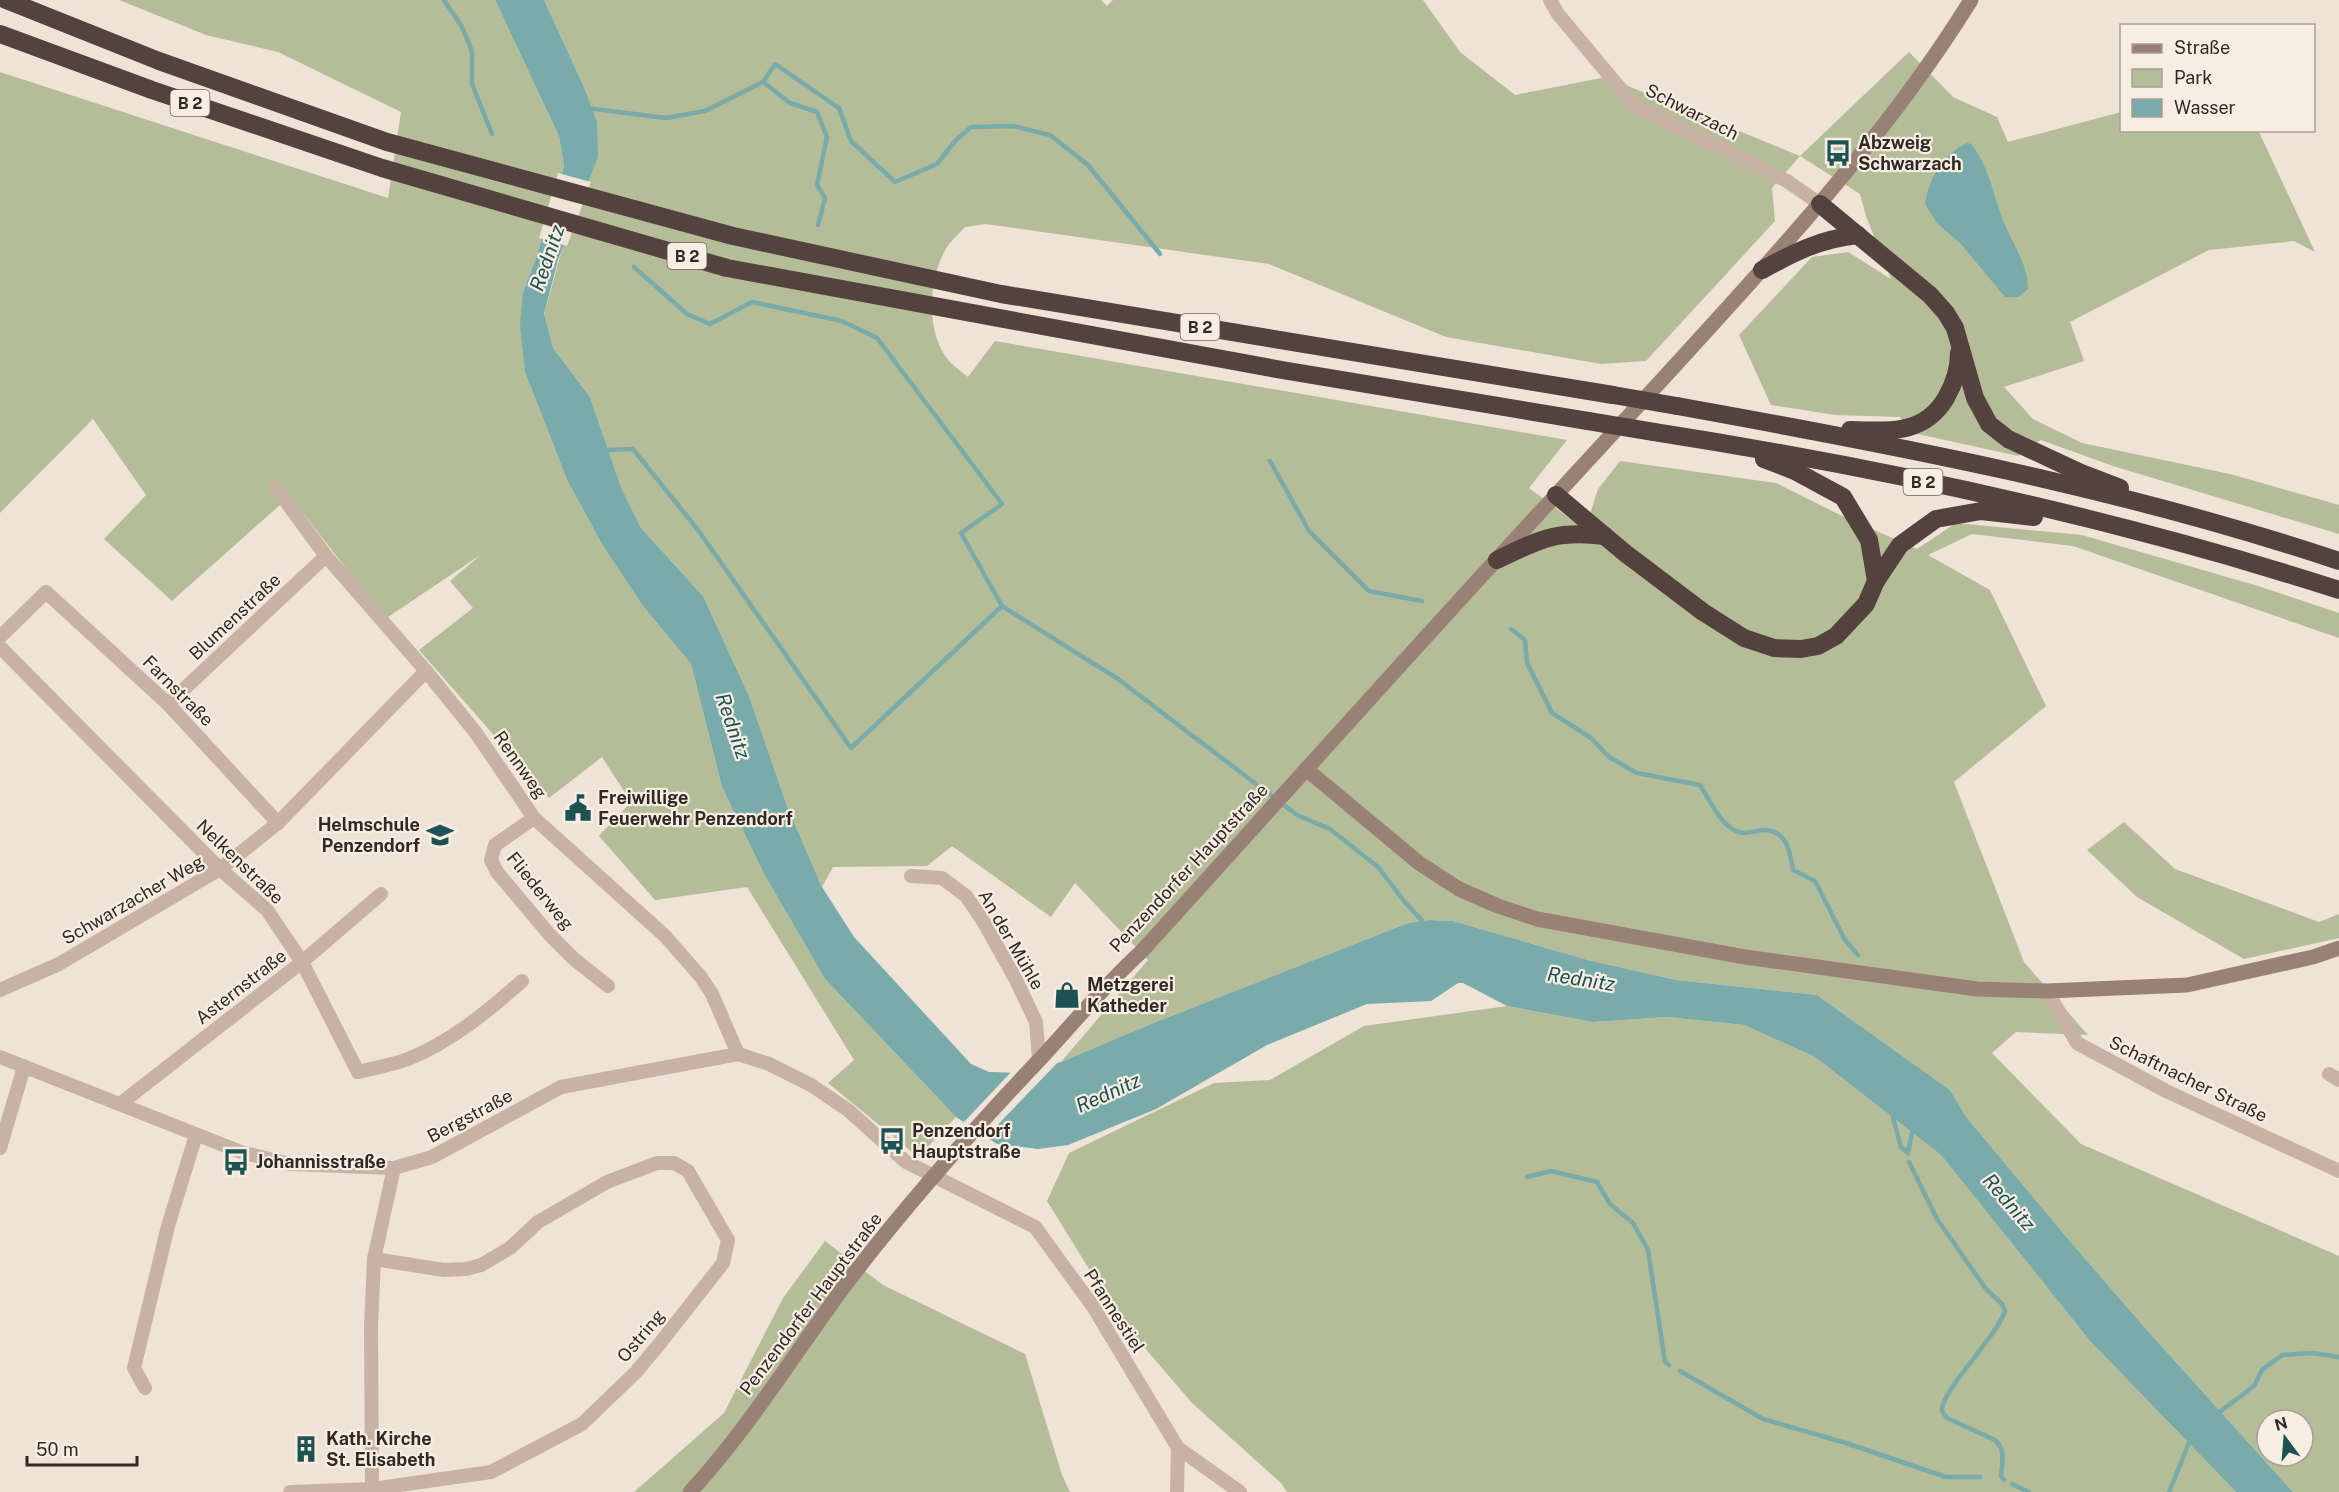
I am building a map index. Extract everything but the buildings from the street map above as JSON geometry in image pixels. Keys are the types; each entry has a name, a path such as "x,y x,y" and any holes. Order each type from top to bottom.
{"highway":[{"name":"B 2","path":"6,0 159,61 387,142 733,236 1001,294 1801,428 2074,487 2201,519 2339,561"},
{"name":"B 2","path":"0,34 152,90 382,168 727,268 1282,370 1717,442 1958,489 2127,528 2277,570 2339,591"},
{"path":"1820,204 1930,296 1946,313 1955,328 1975,398 1989,424 2008,439 2081,473 2201,519"},
{"path":"1762,270 1804,247 1825,240 1858,235"},
{"path":"1801,428 1888,431 1917,426 1938,412 1953,386 1959,362 1958,340"},
{"path":"1717,442 1795,471 1843,497 1869,540 1876,581"},
{"path":"1556,495 1703,612 1744,638 1774,648 1801,649 1818,646 1836,636 1866,604 1876,581 1900,545 1936,519 1981,510 2127,528"},
{"path":"1497,560 1537,540 1564,533 1605,536"}],"main road":[{"name":"Penzendorfer Hauptstraße","path":"690,1492 767,1398 841,1292 934,1175 1142,951 1762,270 1888,122 1944,44 1971,0"},
{"path":"1306,770 1419,863 1459,889 1498,906 1537,919 1757,958 1977,988 2048,991 2187,985 2313,957 2339,948"}],"street":[{"name":"Schwarzach","path":"1550,0 1558,14 1634,105 1788,181 1820,204"},
{"name":"Rennweg","path":"276,488 326,556 426,671 476,733 534,818 664,936 701,977 712,994 738,1054"},
{"name":"Blumenstraße","path":"168,704 326,556"},
{"name":"Farnstraße","path":"0,637 46,592 168,704 278,823"},
{"name":"Nelkenstraße","path":"0,647 220,869 267,910 302,962 358,1072 408,1059 444,1041 480,1018 522,981"},
{"name":"Schwarzacher Weg","path":"0,990 59,964 220,869 278,823 426,671"},
{"name":"Fliederweg","path":"534,818 495,845 491,860 497,872 549,934 574,959 608,986"},
{"name":"An der Mühle","path":"911,876 942,878 966,896 1010,969 1036,1022 1034,1065"},
{"name":"Asternstraße","path":"120,1104 302,962 381,894"},
{"name":"Schaftnacher Straße","path":"2048,991 2077,1043 2166,1091 2339,1171"},
{"name":"Bergstraße","path":"0,1057 241,1152 290,1164 394,1168 432,1157 561,1087 738,1054 769,1064 811,1085 848,1110 906,1162 934,1175"},
{"path":"0,1148 24,1067"},
{"path":"145,1388 134,1368 168,1226 196,1135"},
{"name":"Ostring","path":"290,1492 372,1489 491,1472 582,1424 636,1372 661,1342 723,1263 728,1240 688,1171 674,1163 657,1163 607,1182 538,1222 510,1248 481,1265 466,1269 444,1270 374,1258"},
{"path":"372,1489 371,1327 374,1258 394,1168"},
{"name":"Pfannestiel","path":"934,1175 1035,1227 1092,1305 1178,1448 1240,1492"},
{"path":"1177,1492 1178,1448"}],"green space":[{"path":"119,0 495,0 559,136 564,166 536,258 523,292 525,372 567,480 603,546 643,606 691,664 722,787 763,872 825,979 956,1117 918,1157 828,1083 854,1060 747,887 655,900 599,836 631,802 602,757 549,798 419,650 473,608 450,581 482,554 385,619 290,496 172,601 104,539 146,495 93,419 0,513 0,72 388,198 401,112 278,52 206,35"},
{"path":"544,0 1101,0 1107,6 1113,0 1423,0 1460,52 1515,95 1606,77 1800,156 1772,188 1775,221 1646,361 1601,364 1446,337 1269,264 986,224 965,227 949,244 942,257 933,287 932,304 936,336 950,362 968,377 995,341 1567,440 1529,488 1585,530 1598,489 1620,461 1776,483 1917,549 1956,523 2082,535 2258,586 2339,613 2339,638 2073,546 1972,534 1928,555 1990,590 2046,706 1954,782 2024,962 2088,1035 2016,1032 1992,1053 2081,1144 2339,1256 2339,1492 2293,1492 2271,1468 2315,1468 2315,1408 2255,1408 2255,1450 2069,1240 1967,1118 1950,1090 1817,995 1676,980 1588,960 1453,921 1430,920 1408,923 1146,1026 1061,1062 1148,960 1075,883 1051,917 952,846 927,866 833,867 822,887 787,806 749,696 703,596 641,528 621,487 590,397 553,348 544,315 597,121"},
{"path":"1909,52 1953,97 1997,117 2008,142 2120,112 2120,132 2259,132 2315,252 2294,241 2209,250 2070,322 2084,361 2004,387 2033,419 2082,443 2230,474 2339,505 2339,534 2113,466 2041,440 2018,456 1913,433 1900,417 1835,415 1771,405 1739,335 1812,257 1848,252 1891,279 1866,216 1860,194 1800,156"},
{"path":"2124,822 2175,869 2319,922 2339,914 2339,938 2244,959 2137,897 2087,850"},
{"path":"1507,1006 1593,1022 1667,1017 1744,1025 1815,1057 1941,1155 2090,1341 2236,1492 1287,1492 1281,1483 1192,1403 1120,1319 1047,1201 1069,1153 1214,1083 1270,1080 1364,1026"},
{"path":"825,1241 883,1285 1025,1354 1062,1475 1070,1492 634,1492 724,1413 783,1298"}],"water":[{"name":"Rednitz","path":"495,0 544,0 597,121 598,157 558,260 544,314 553,348 590,397 621,487 641,528 703,596 749,696 787,806 822,887 854,937 971,1064 989,1072 1026,1073 1061,1062 1146,1026 1408,923 1430,920 1453,921 1588,960 1676,980 1817,995 1950,1090 1967,1118 2069,1240 2255,1450 2255,1468 2271,1468 2293,1492 2236,1492 2090,1341 1941,1155 1815,1057 1744,1025 1667,1017 1593,1022 1507,1006 1463,983 1458,983 1431,1001 1367,1004 1267,1045 1156,1109 1068,1145 1038,1149 997,1144 956,1117 825,979 763,872 722,787 691,664 643,606 603,546 567,480 525,372 520,325 523,292 536,258 564,166 559,136"},
{"path":"1967,143 1971,144 1982,162 2025,271 2028,289 2018,297 2005,297 1960,243 1937,223 1925,204 1933,176 1938,168 1950,154"}],"pier":[{"path":"558,173 591,182 567,246 539,238"},
{"path":"1061,1059 984,1139 962,1124 1013,1070 1026,1070"}],"waterway":[{"path":"444,0 462,27 472,51 472,84 492,134"},
{"path":"587,108 666,118 705,111 763,82 775,64 839,108 851,141 895,182 937,164 956,140 971,127 1013,126 1050,135 1088,165 1160,254"},
{"path":"763,82 790,103 817,112 827,137 817,185 825,198 818,225"},
{"path":"634,267 687,314 710,324 752,302 842,321 877,338 1002,504 961,533 1002,606 1118,679 1256,784"},
{"path":"608,450 633,449 698,530 851,748 1002,606"},
{"path":"1270,461 1309,531 1369,591 1422,601"},
{"path":"1511,629 1525,640 1527,663 1552,713 1591,738 1609,757 1637,773 1700,785 1721,818 1732,829 1746,833 1767,830 1780,835 1787,845 1793,870 1815,881 1845,940 1858,955"},
{"path":"1267,792 1297,815 1330,829 1378,867 1426,925"},
{"path":"1893,1118 1901,1147 1908,1153 1913,1128"},
{"path":"1909,1162 1937,1219 1986,1289 2002,1304 2005,1311 1991,1335 1950,1390 1942,1410 1947,1418 1995,1440 2001,1448 2001,1476 2004,1480"},
{"path":"1527,1177 1551,1171 1597,1182 1610,1204 1633,1223 1648,1250 1665,1362 1669,1365"},
{"path":"2217,1414 2254,1386 2262,1370 2282,1355 2313,1353 2339,1357"},
{"path":"1680,1371 1763,1419 1846,1443 1946,1477 1980,1477"},
{"path":"2169,1492 2191,1438"},
{"path":"2012,1484 2029,1492"}],"place":[{"name":"Abzweig Schwarzach","path":"1838,153"},
{"name":"Freiwillige Feuerwehr Penzendorf","path":"578,808"},
{"name":"Helmschule Penzendorf","path":"440,835"},
{"name":"Metzgerei Katheder","path":"1067,995"},
{"name":"Penzendorf Hauptstraße","path":"892,1141"},
{"name":"Johannisstraße","path":"236,1162"},
{"name":"Kath. Kirche St. Elisabeth","path":"306,1449"}]}
